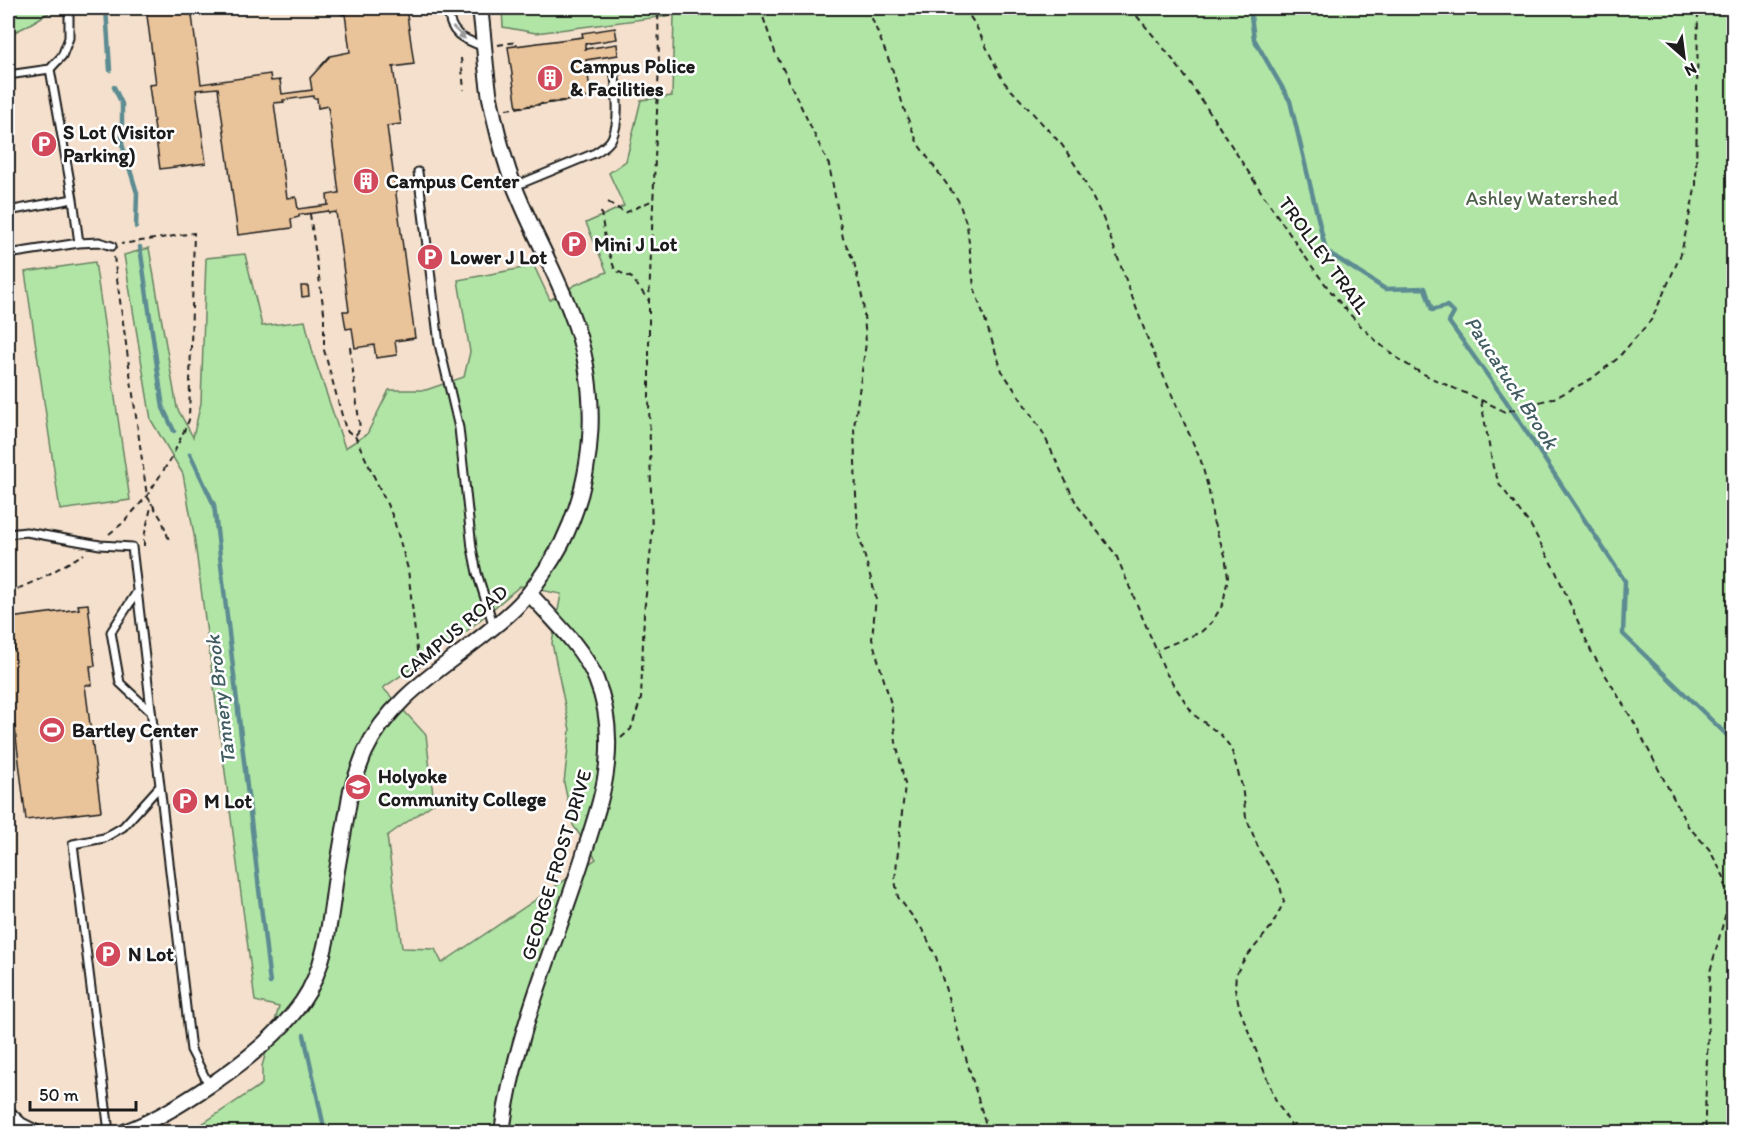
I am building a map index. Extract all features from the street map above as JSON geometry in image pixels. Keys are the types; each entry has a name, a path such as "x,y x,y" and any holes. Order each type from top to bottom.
{"street":[{"name":"CAMPUS ROAD","path":"124,1132 156,1118 209,1085 248,1058 292,1016 309,989 320,964 351,790 372,739 402,700 494,627 529,594 561,544 576,509 588,457 591,410 587,367 574,322 515,186 500,141 490,98 490,46 480,8"},
{"name":"GEORGE FROST DRIVE","path":"502,1132 509,1088 521,1041 601,799 608,750 605,710 592,670 574,645 529,594"},
{"path":"8,1114 20,1125 34,1132"}],"lane":[{"path":"8,75 50,69 62,56 69,38 69,8"},
{"path":"448,8 448,21 457,35 469,42 490,46"},
{"path":"515,186 595,153 612,140 616,115 614,68"},
{"path":"50,69 79,243"},
{"path":"417,172 439,344 459,428 472,548 477,573 494,627"},
{"path":"8,211 73,199"},
{"path":"8,254 79,243 99,242 112,246"},
{"path":"8,532 8,534 26,532 100,545 132,548 191,1050 209,1085"},
{"path":"137,592 111,632 120,683 152,712"},
{"path":"109,1132 73,844 104,838 123,827 160,786"}],"path":[{"path":"608,750 631,729 641,699 644,613 652,538 648,401 649,301 659,64 658,8"},
{"path":"760,8 775,52 829,165 843,238 854,262 863,301 866,343 854,428 857,523 876,597 872,639 891,704 905,784 895,880 898,897 924,932 936,957 988,1132"},
{"path":"869,8 918,144 958,200 961,208 967,225 974,287 1002,371 1042,431 1077,505 1116,555 1166,674 1194,715 1221,735 1231,748 1242,786 1246,817 1260,852 1279,882 1284,902 1271,927 1244,960 1236,974 1235,988 1240,1010 1276,1101 1295,1132"},
{"path":"964,8 975,24 1003,81 1062,145 1078,169 1103,218 1150,345 1201,461 1213,521 1225,555 1228,577 1222,604 1212,622 1201,632 1156,650"},
{"name":"TROLLEY TRAIL","path":"1130,8 1176,64 1316,273 1360,326 1396,357 1428,378 1481,399 1505,412 1557,397 1591,379 1617,359 1652,319 1681,254 1696,185 1698,8"},
{"path":"490,46 516,42 517,46"},
{"path":"461,58 464,90"},
{"path":"503,110 596,96"},
{"path":"608,202 625,213 654,200"},
{"path":"601,212 606,245 615,270 632,278 649,301"},
{"path":"310,214 324,312 324,350 346,430 355,436 393,517 408,569 420,671"},
{"path":"107,536 123,523 147,496 177,448 189,420 194,232 125,243"},
{"path":"112,246 147,496 162,520 170,543"},
{"path":"351,347 360,429 355,436"},
{"path":"1481,399 1493,467 1500,485 1531,526 1556,572 1591,651 1635,724 1688,826 1709,849 1724,877 1728,904 1710,972 1706,1132"},
{"path":"144,546 152,503"},
{"path":"8,592 40,579 89,550"},
{"path":"1728,904 1734,908"}],"shaded area":[{"name":"Holyoke Community College","path":"8,8 1049,8 1276,404 191,1132 8,1132"}],"green space":[{"path":"8,8 55,8 55,9 8,35"},
{"name":"Ashley Watershed","path":"502,8 1733,8 1733,1132 190,1132 262,1084 262,1066 279,1007 255,1001 194,535 183,474 151,420 124,255 149,248 177,408 193,437 201,403 206,258 245,254 262,326 305,321 314,357 345,448 367,434 389,390 426,390 464,377 470,352 458,280 534,266 550,300 575,285 607,272 586,223 624,206 609,173 626,161 641,100 672,96 674,15 536,33 503,27","holes":["520,586 561,594 552,643 570,730 564,783 573,825 596,859 442,963 435,949 402,948 387,836 434,803 426,735 383,688 468,630"]},
{"path":"95,262 130,500 60,510 25,272"}],"building":[{"name":"Campus Center","path":"146,8 191,8 201,84 270,74 271,81 280,80 282,94 312,90 310,78 330,56 350,52 345,14 332,8 406,8 414,64 393,67 401,124 387,126 415,338 395,341 397,355 376,358 374,345 355,348 352,328 346,329 343,311 349,311 336,212 299,215 291,219 292,228 238,235 218,88 196,90 206,163 160,169 149,85 156,84","holes":["313,96 317,98 318,108 328,106 339,193 327,195 328,205 298,209 296,197 287,198 274,103"]},
{"name":"Campus Police & Facilities","path":"615,28 617,39 585,44 585,49 617,44 618,55 586,60 591,97 517,108 508,47 583,37 582,33"},
{"path":"301,286 308,286 309,296 302,297"},
{"path":"88,604 95,666 90,666 92,685 85,685 101,811 26,820 8,671 8,651 14,650 10,618 79,609 78,605"}],"waterway":[{"name":"Tannery Brook","path":"106,8 110,70"},
{"name":"Paucatuck Brook","path":"1250,8 1254,39 1290,101 1326,251 1385,289 1425,288 1432,310 1447,306 1454,313 1449,322 1506,401 1625,581 1623,634 1734,742"},
{"name":"Tannery Brook","path":"114,87 122,104 122,144 137,193 136,227"},
{"name":"Tannery Brook","path":"140,247 163,408 174,431"},
{"name":"Tannery Brook","path":"190,454 214,505 270,983"},
{"name":"Tannery Brook","path":"304,1035 325,1132"}],"place":[{"name":"Campus Police & Facilities","path":"550,78"},
{"name":"S Lot (Visitor Parking)","path":"44,144"},
{"name":"Campus Center","path":"366,181"},
{"name":"Mini J Lot","path":"574,244"},
{"name":"Lower J Lot","path":"430,257"},
{"name":"Bartley Center","path":"52,730"},
{"name":"Holyoke Community College","path":"358,787"},
{"name":"M Lot","path":"185,801"},
{"name":"N Lot","path":"108,954"}]}
